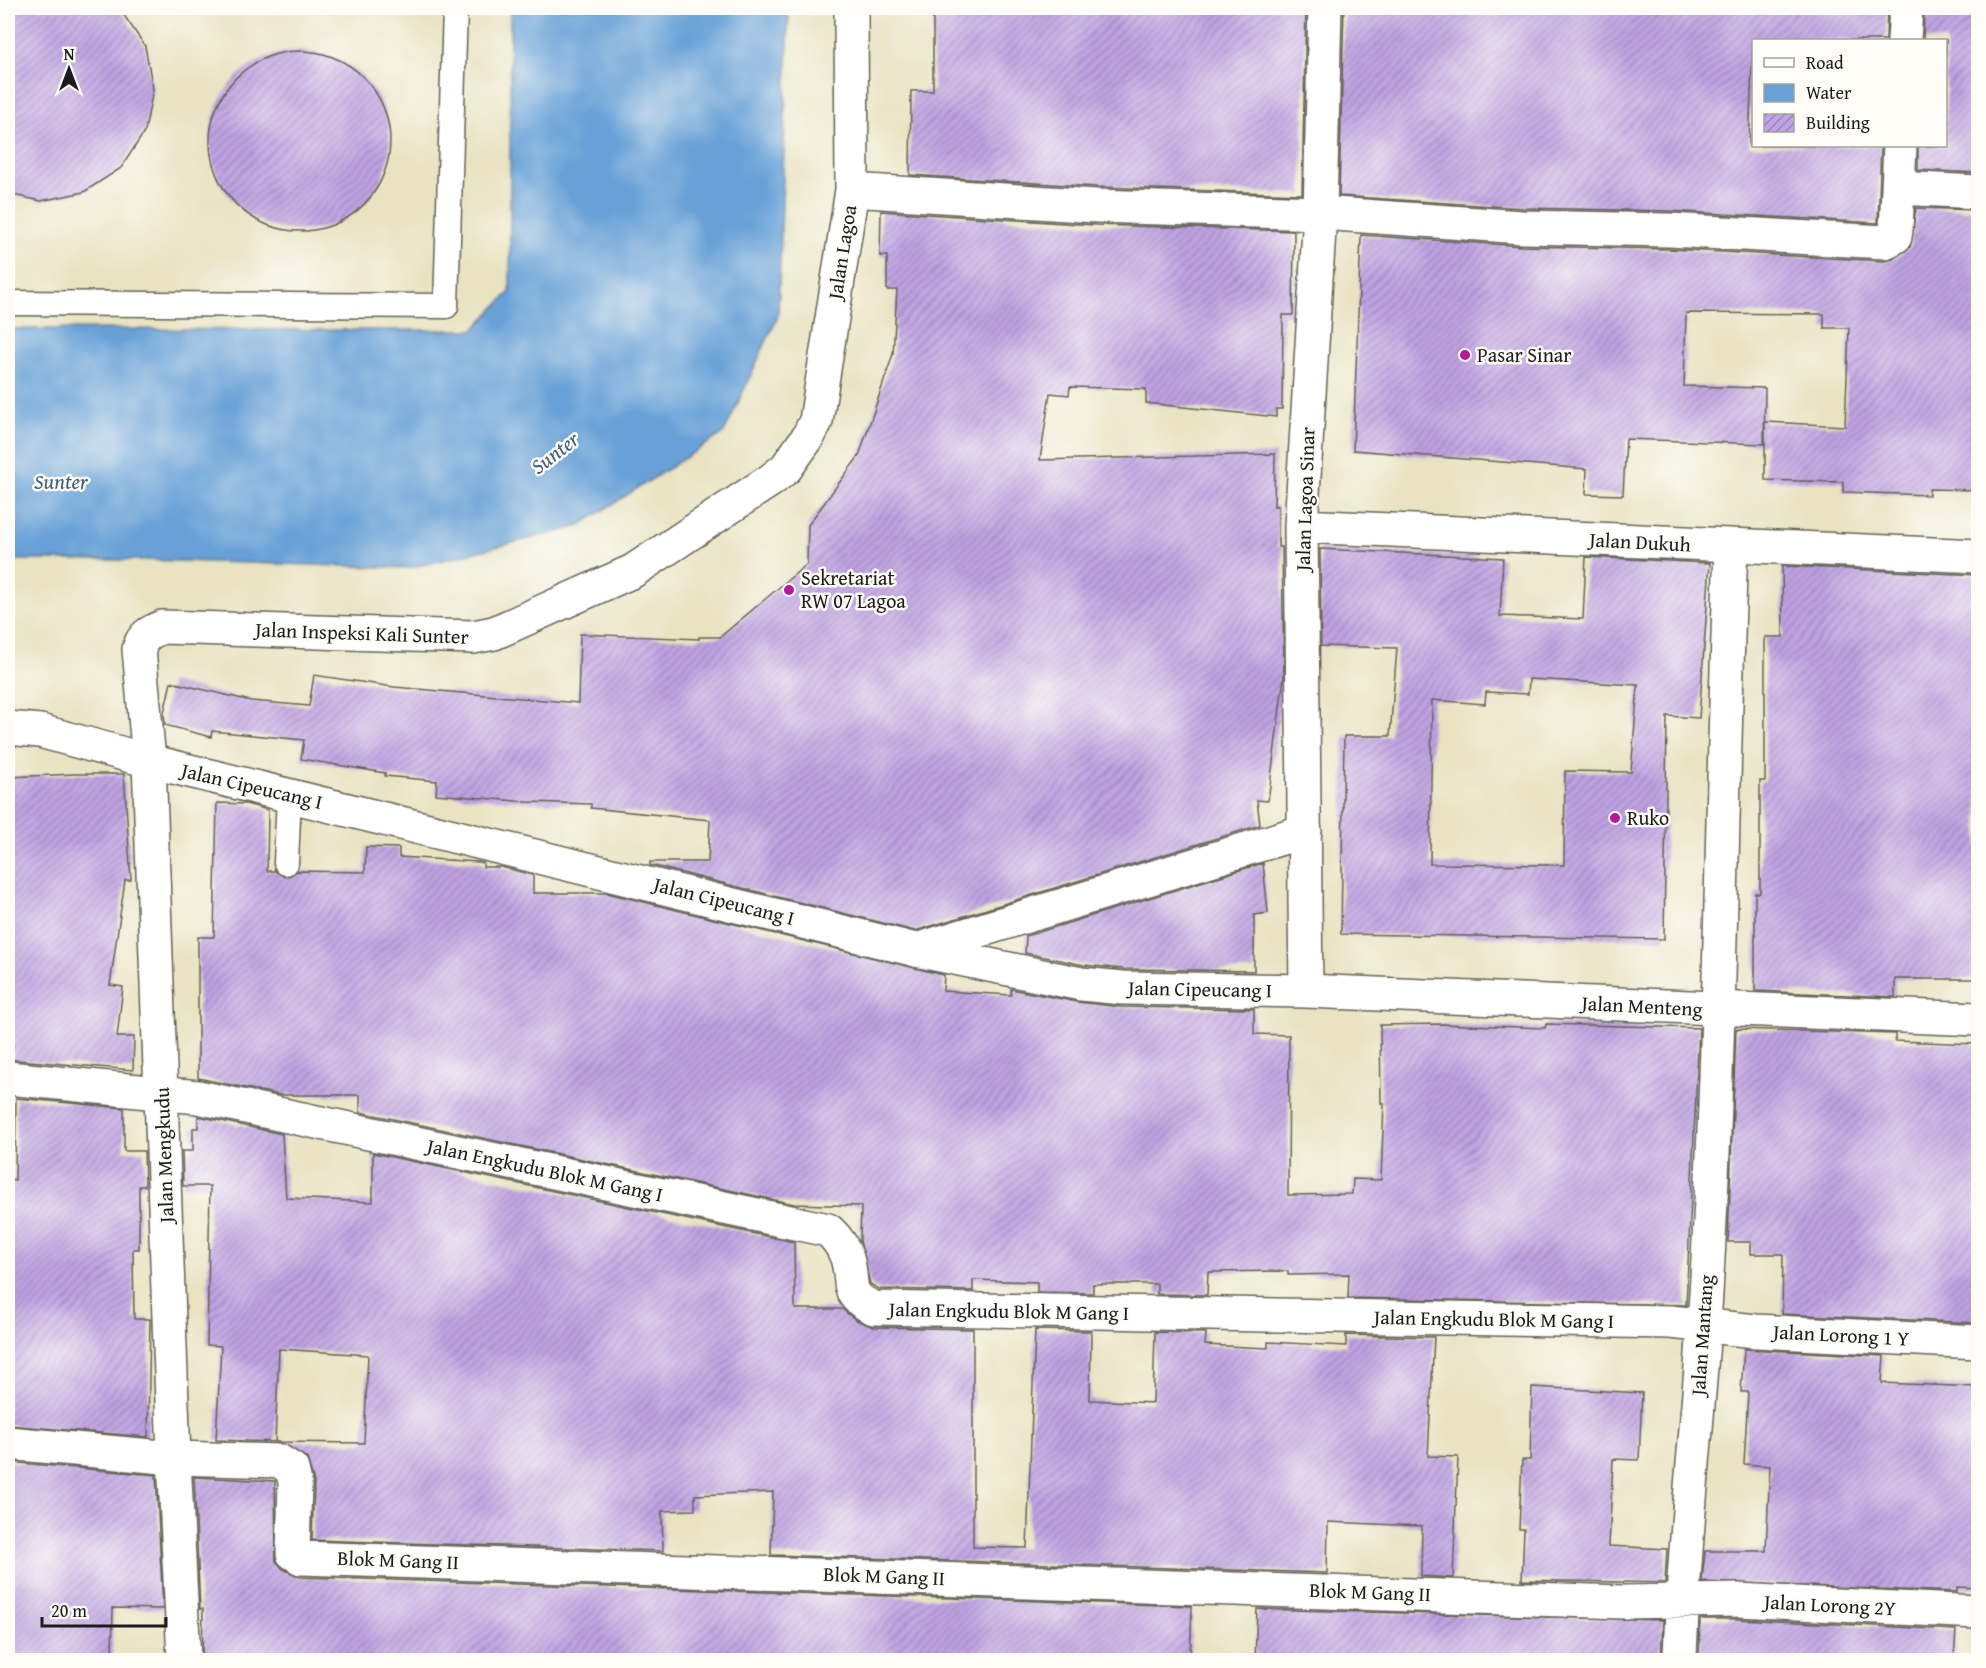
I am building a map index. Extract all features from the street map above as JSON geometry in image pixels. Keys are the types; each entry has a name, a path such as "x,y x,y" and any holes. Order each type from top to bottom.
{"street":[{"name":"Jalan Lagoa","path":"771,480 797,454 816,421 852,190 852,8"},
{"name":"Jalan Lagoa Sinar","path":"1306,991 1301,526 1320,213 1325,8"},
{"path":"1904,39 1905,8"},
{"path":"852,190 1096,206 1320,213 1522,227 1668,230 1885,242 1894,237 1900,147"},
{"path":"1898,188 1978,192"},
{"name":"Jalan Inspeksi Kali Sunter","path":"139,649 146,634 162,627 473,637 494,633 633,571 771,480"},
{"name":"Jalan Dukuh","path":"1301,526 1635,540 1731,547 1978,556"},
{"name":"Jalan Mantang","path":"1680,1660 1682,1601 1704,1326 1718,1010 1731,547"},
{"name":"Jalan Mengkudu","path":"139,649 149,762 174,1458 184,1660"},
{"name":"Jalan Cipeucang I","path":"8,728 40,731 149,762 289,794 916,950 1081,984 1123,988 1306,991"},
{"path":"916,950 1305,831"},
{"name":"Jalan Menteng","path":"1306,991 1718,1010 1978,1019"},
{"name":"Jalan Engkudu Blok M Gang I","path":"8,1077 198,1097 828,1230 840,1242 848,1259 851,1291 859,1302 874,1308 1670,1322 1704,1326"},
{"name":"Jalan Lorong 1 Y","path":"1704,1326 1756,1331 1978,1342"},
{"path":"8,1443 174,1458"},
{"name":"Blok M Gang II","path":"174,1458 279,1461 292,1469 295,1482 293,1553 301,1558 1233,1587 1623,1602 1682,1601"},
{"name":"Jalan Lorong 2Y","path":"1682,1601 1738,1600 1978,1612"}],"lane":[{"path":"8,303 446,306 455,8"},
{"path":"286,863 289,794"}],"water":[{"name":"Sunter","path":"510,8 789,8 778,316 724,433 577,527 411,568 144,560 8,560 8,329 473,330 510,292"}],"building":[{"path":"8,8 119,8 145,46 153,89 145,131 121,168 84,192 41,201 8,194"},
{"path":"933,8 1306,8 1302,194 1097,187 910,175 911,91 933,91"},
{"path":"1344,8 1887,8 1886,39 1752,39 1749,146 1881,147 1878,223 1670,211 1523,208 1339,196"},
{"path":"1924,8 1978,8 1978,173 1918,170 1918,147 1947,147 1947,39 1923,39"},
{"path":"300,51 335,58 364,77 383,106 390,141 383,176 364,205 335,224 300,231 265,224 236,205 217,176 210,141 217,106 236,77 265,58"},
{"path":"1916,208 1978,210 1978,490 1929,489 1929,495 1843,492 1843,482 1765,480 1765,422 1845,426 1849,328 1824,328 1824,314 1686,313 1684,386 1765,388 1764,444 1626,439 1623,495 1586,494 1587,469 1353,450 1361,235 1521,246 1668,249 1884,261 1893,259 1910,247"},
{"path":"881,211 1095,225 1294,231 1293,315 1283,315 1282,409 1276,409 1276,417 1146,403 1146,389 1070,387 1069,395 1050,393 1040,460 1275,454 1274,506 1278,506 1278,547 1282,547 1284,676 1268,801 1257,800 1260,825 915,931 650,865 650,862 708,862 710,820 591,808 591,804 527,802 436,794 437,781 385,776 385,773 301,759 304,740 212,731 211,737 165,725 164,713 171,682 251,701 309,706 314,675 394,687 578,703 580,634 699,639 699,637 720,637 807,564 808,525 859,456 893,354 897,290 887,290 887,256 880,256"},
{"path":"1320,549 1503,558 1500,616 1583,619 1586,557 1710,563 1699,718 1667,716 1664,939 1341,934 1344,736 1390,736 1397,648 1321,646","holes":["1529,679 1638,685 1631,772 1565,771 1564,865 1430,864 1432,700 1485,704 1486,692 1528,694"]},
{"path":"1782,566 1978,575 1978,979 1895,979 1895,997 1755,991 1755,893 1760,893 1760,781 1765,781 1765,637 1783,637"},
{"path":"124,774 131,880 125,880 110,985 123,987 117,1037 134,1037 133,1070 12,1059 13,1042 8,1042 8,777"},
{"path":"217,803 246,804 268,810 267,871 275,871 285,877 297,871 365,872 366,847 399,848 399,857 479,862 483,863 483,867 501,867 533,875 533,893 607,893 944,975 943,991 1011,995 1011,989 1077,1002 1121,1007 1254,1009 1254,1034 1289,1035 1288,1195 1352,1194 1353,1179 1381,1180 1384,1103 1381,1103 1380,1025 1441,1024 1545,1028 1546,1024 1699,1028 1686,1305 1348,1298 1349,1274 1288,1275 1288,1271 1208,1272 1207,1295 1157,1294 1157,1284 1093,1284 1093,1293 1037,1292 1037,1282 973,1280 973,1291 879,1289 870,1284 860,1241 861,1206 794,1204 360,1112 360,1095 280,1095 198,1078 198,937 214,937"},
{"path":"1263,863 1268,913 1254,915 1254,971 1124,969 1084,965 1025,953 1026,936"},
{"path":"1736,1029 1895,1034 1895,1041 1978,1044 1978,1323 1782,1314 1783,1254 1751,1254 1751,1242 1728,1242"},
{"path":"16,1098 124,1108 124,1151 144,1151 145,1186 139,1186 139,1249 133,1249 134,1319 150,1319 148,1437 8,1425 8,1179 15,1180"},
{"path":"198,1116 282,1134 286,1198 373,1202 373,1153 794,1242 795,1309 842,1309 856,1320 874,1327 973,1329 973,1547 1027,1548 1035,1330 1091,1331 1090,1400 1153,1403 1155,1332 1206,1333 1205,1345 1268,1348 1268,1342 1346,1346 1346,1335 1434,1337 1428,1456 1458,1457 1453,1578 1421,1576 1422,1526 1328,1522 1327,1573 771,1555 773,1492 695,1495 695,1510 662,1511 663,1551 312,1540 314,1482 307,1458 280,1442 364,1443 368,1355 279,1349 275,1442 216,1440 221,1346 207,1345 210,1186 183,1186 182,1151 193,1151 193,1128 198,1128"},
{"path":"1744,1349 1884,1356 1882,1383 1978,1387 1978,1588 1957,1587 1957,1592 1702,1582 1705,1551 1766,1551 1770,1466 1744,1464 1748,1392 1741,1392"},
{"path":"1532,1387 1642,1393 1639,1460 1613,1459 1609,1546 1667,1549 1665,1583 1522,1580 1524,1529 1519,1529 1522,1460 1530,1460"},
{"path":"8,1462 156,1475 163,1609 113,1608 112,1660 8,1660"},
{"path":"194,1477 275,1481 276,1561 283,1569 300,1577 1192,1606 1190,1660 1071,1660 1071,1658 1006,1656 1005,1660 551,1658 551,1660 202,1660 203,1609 200,1609"},
{"path":"1257,1609 1663,1620 1661,1660 1349,1657 1349,1660 1255,1660"},
{"path":"1700,1619 1956,1630 1954,1660 1699,1660"}],"place":[{"name":"Pasar Sinar","path":"1465,355"},
{"name":"Sekretariat RW 07 Lagoa","path":"789,590"},
{"name":"Ruko","path":"1615,818"}]}
